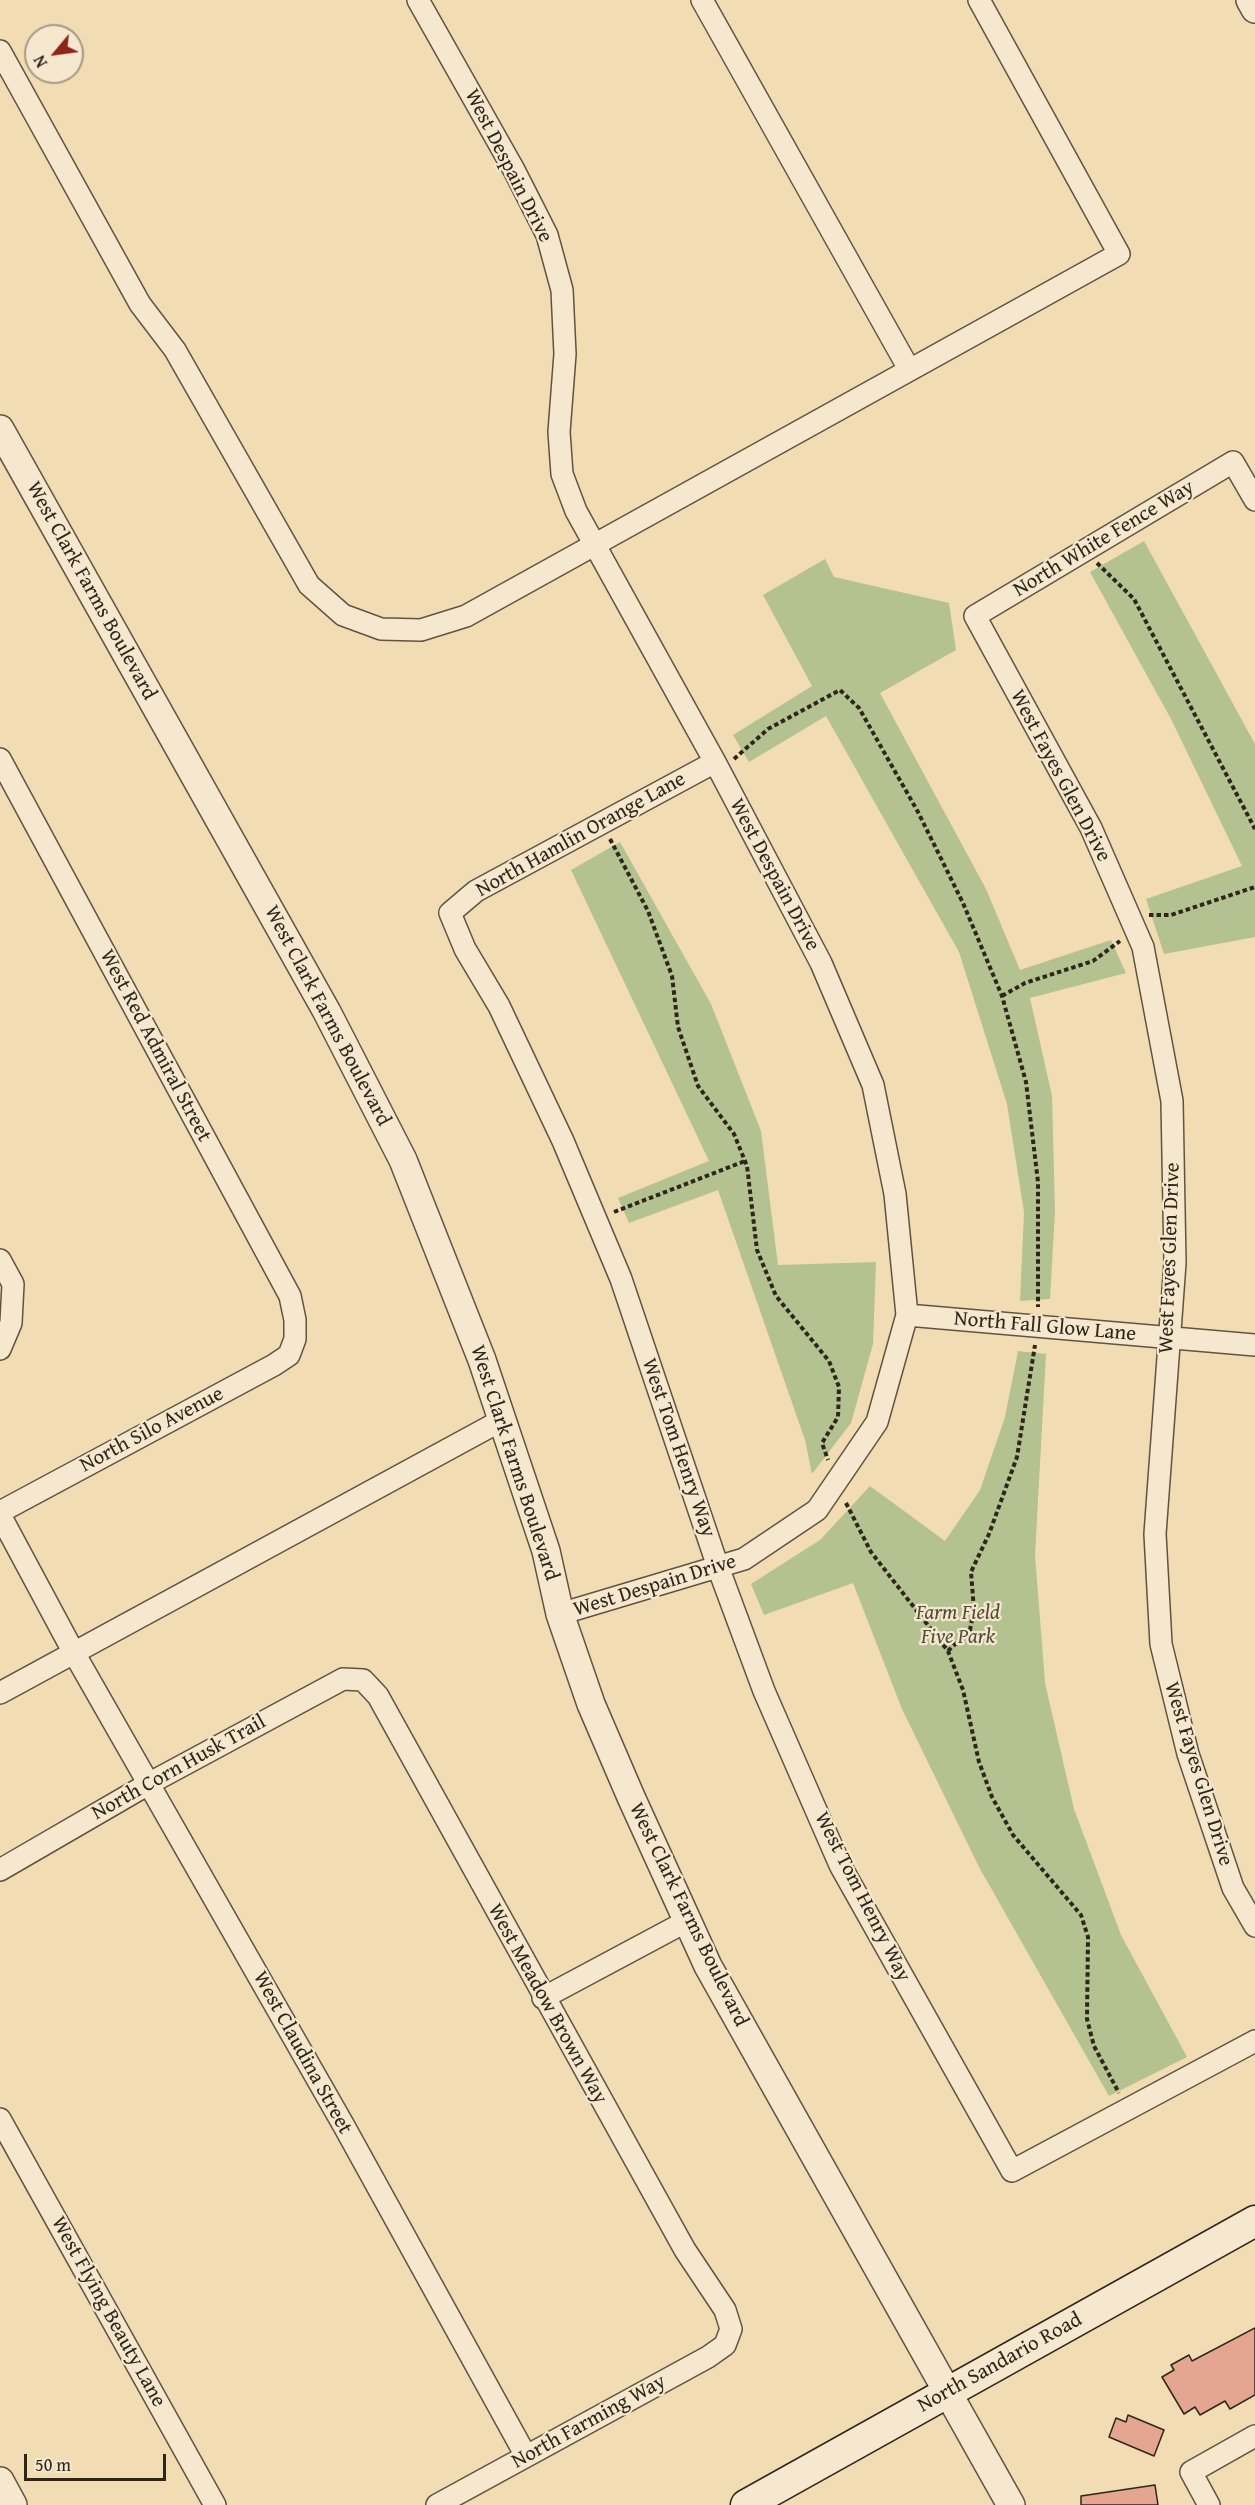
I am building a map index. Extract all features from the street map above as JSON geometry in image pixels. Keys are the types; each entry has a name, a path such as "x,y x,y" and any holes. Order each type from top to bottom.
{"main road":[{"name":"North Sandario Road","path":"746,2505 1255,2221"}],"street":[{"name":"West Despain Drive","path":"418,0 514,170 547,235 562,290 565,354 559,432 562,474 576,511 718,767 821,963 873,1085 895,1194 907,1315 877,1422 817,1510 744,1559 560,1614"},
{"path":"702,0 909,369"},
{"path":"0,51 140,304 175,350 309,585 343,615 381,629 421,630 466,616 1119,254 979,0"},
{"path":"1250,0 1255,9"},
{"name":"West Clark Farms Boulevard","path":"0,429 315,992 403,1160 482,1360 546,1551 560,1614 591,1704 687,1921 724,1994 1011,2505"},
{"name":"North White Fence Way","path":"975,616 1233,462 1255,500"},
{"name":"West Fayes Glen Drive","path":"975,616 1091,828 1143,947 1172,1101 1175,1263 1155,1534 1161,1644 1188,1754 1233,1888 1255,1926"},
{"name":"West Red Admiral Street","path":"0,759 290,1296 295,1320 295,1339"},
{"name":"North Hamlin Orange Lane","path":"450,913 476,891 718,767"},
{"name":"West Tom Henry Way","path":"450,913 465,949 499,1006 563,1141 621,1279 718,1567 764,1691 840,1865 1011,2172 1255,2041"},
{"path":"0,1260 13,1284 11,1323 0,1349"},
{"name":"North Fall Glow Lane","path":"907,1315 1255,1345"},
{"name":"North Silo Avenue","path":"0,1514 274,1365 289,1355 295,1339"},
{"path":"0,1693 502,1420"},
{"name":"West Claudina Street","path":"0,1514 74,1653 150,1783 526,2456"},
{"name":"North Corn Husk Trail","path":"0,1870 150,1783 343,1679 363,1680"},
{"name":"West Meadow Brown Way","path":"363,1680 378,1696 543,1998 685,2250 725,2310 731,2329"},
{"path":"543,1998 687,1921"},
{"name":"West Flying Beauty Lane","path":"0,2119 215,2505"},
{"name":"North Farming Way","path":"437,2505 708,2357 725,2346 731,2329"},
{"path":"1209,2505 1191,2472 1255,2436"},
{"path":"0,2481 13,2505"}],"path":[{"path":"1084,551 1134,599 1255,829"},
{"path":"718,767 768,729 840,690 859,708 918,812 963,903 1002,996 1026,1082 1038,1182 1038,1327 1017,1457 989,1534 971,1572 974,1610 970,1630 948,1650"},
{"path":"1002,996 1025,983 1093,961 1125,937 1129,915 1171,915 1255,887"},
{"path":"596,1218 745,1161"}],"green space":[{"path":"1144,541 1255,744 1255,937 1164,954 1146,899 1242,866 1171,719 1090,572"},
{"path":"825,559 834,577 949,603 956,650 880,693 986,889 1020,970 1111,940 1126,973 1030,998 1052,1096 1055,1211 1050,1299 1020,1301 1024,1212 1007,1104 959,952 826,716 749,762 733,735 812,686 763,595"},
{"path":"620,842 711,1004 761,1131 778,1265 876,1262 873,1344 851,1423 812,1474 805,1440 718,1190 629,1223 618,1198 709,1161 571,870"},
{"name":"Farm Field Five Park","path":"1018,1351 1046,1354 1035,1555 1045,1683 1074,1809 1121,1935 1187,2057 1109,2096 979,1867 902,1709 853,1583 764,1615 751,1584 820,1540 870,1486 945,1541 980,1490 1005,1417"}],"building":[{"path":"1255,2328 1255,2395 1230,2409 1225,2401 1200,2415 1195,2407 1184,2414 1162,2377 1174,2370 1171,2365 1189,2355 1192,2361"},
{"path":"1128,2415 1164,2430 1154,2456 1109,2437 1116,2418 1126,2422"},
{"path":"1155,2485 1158,2505 1081,2505 1081,2496"}]}
